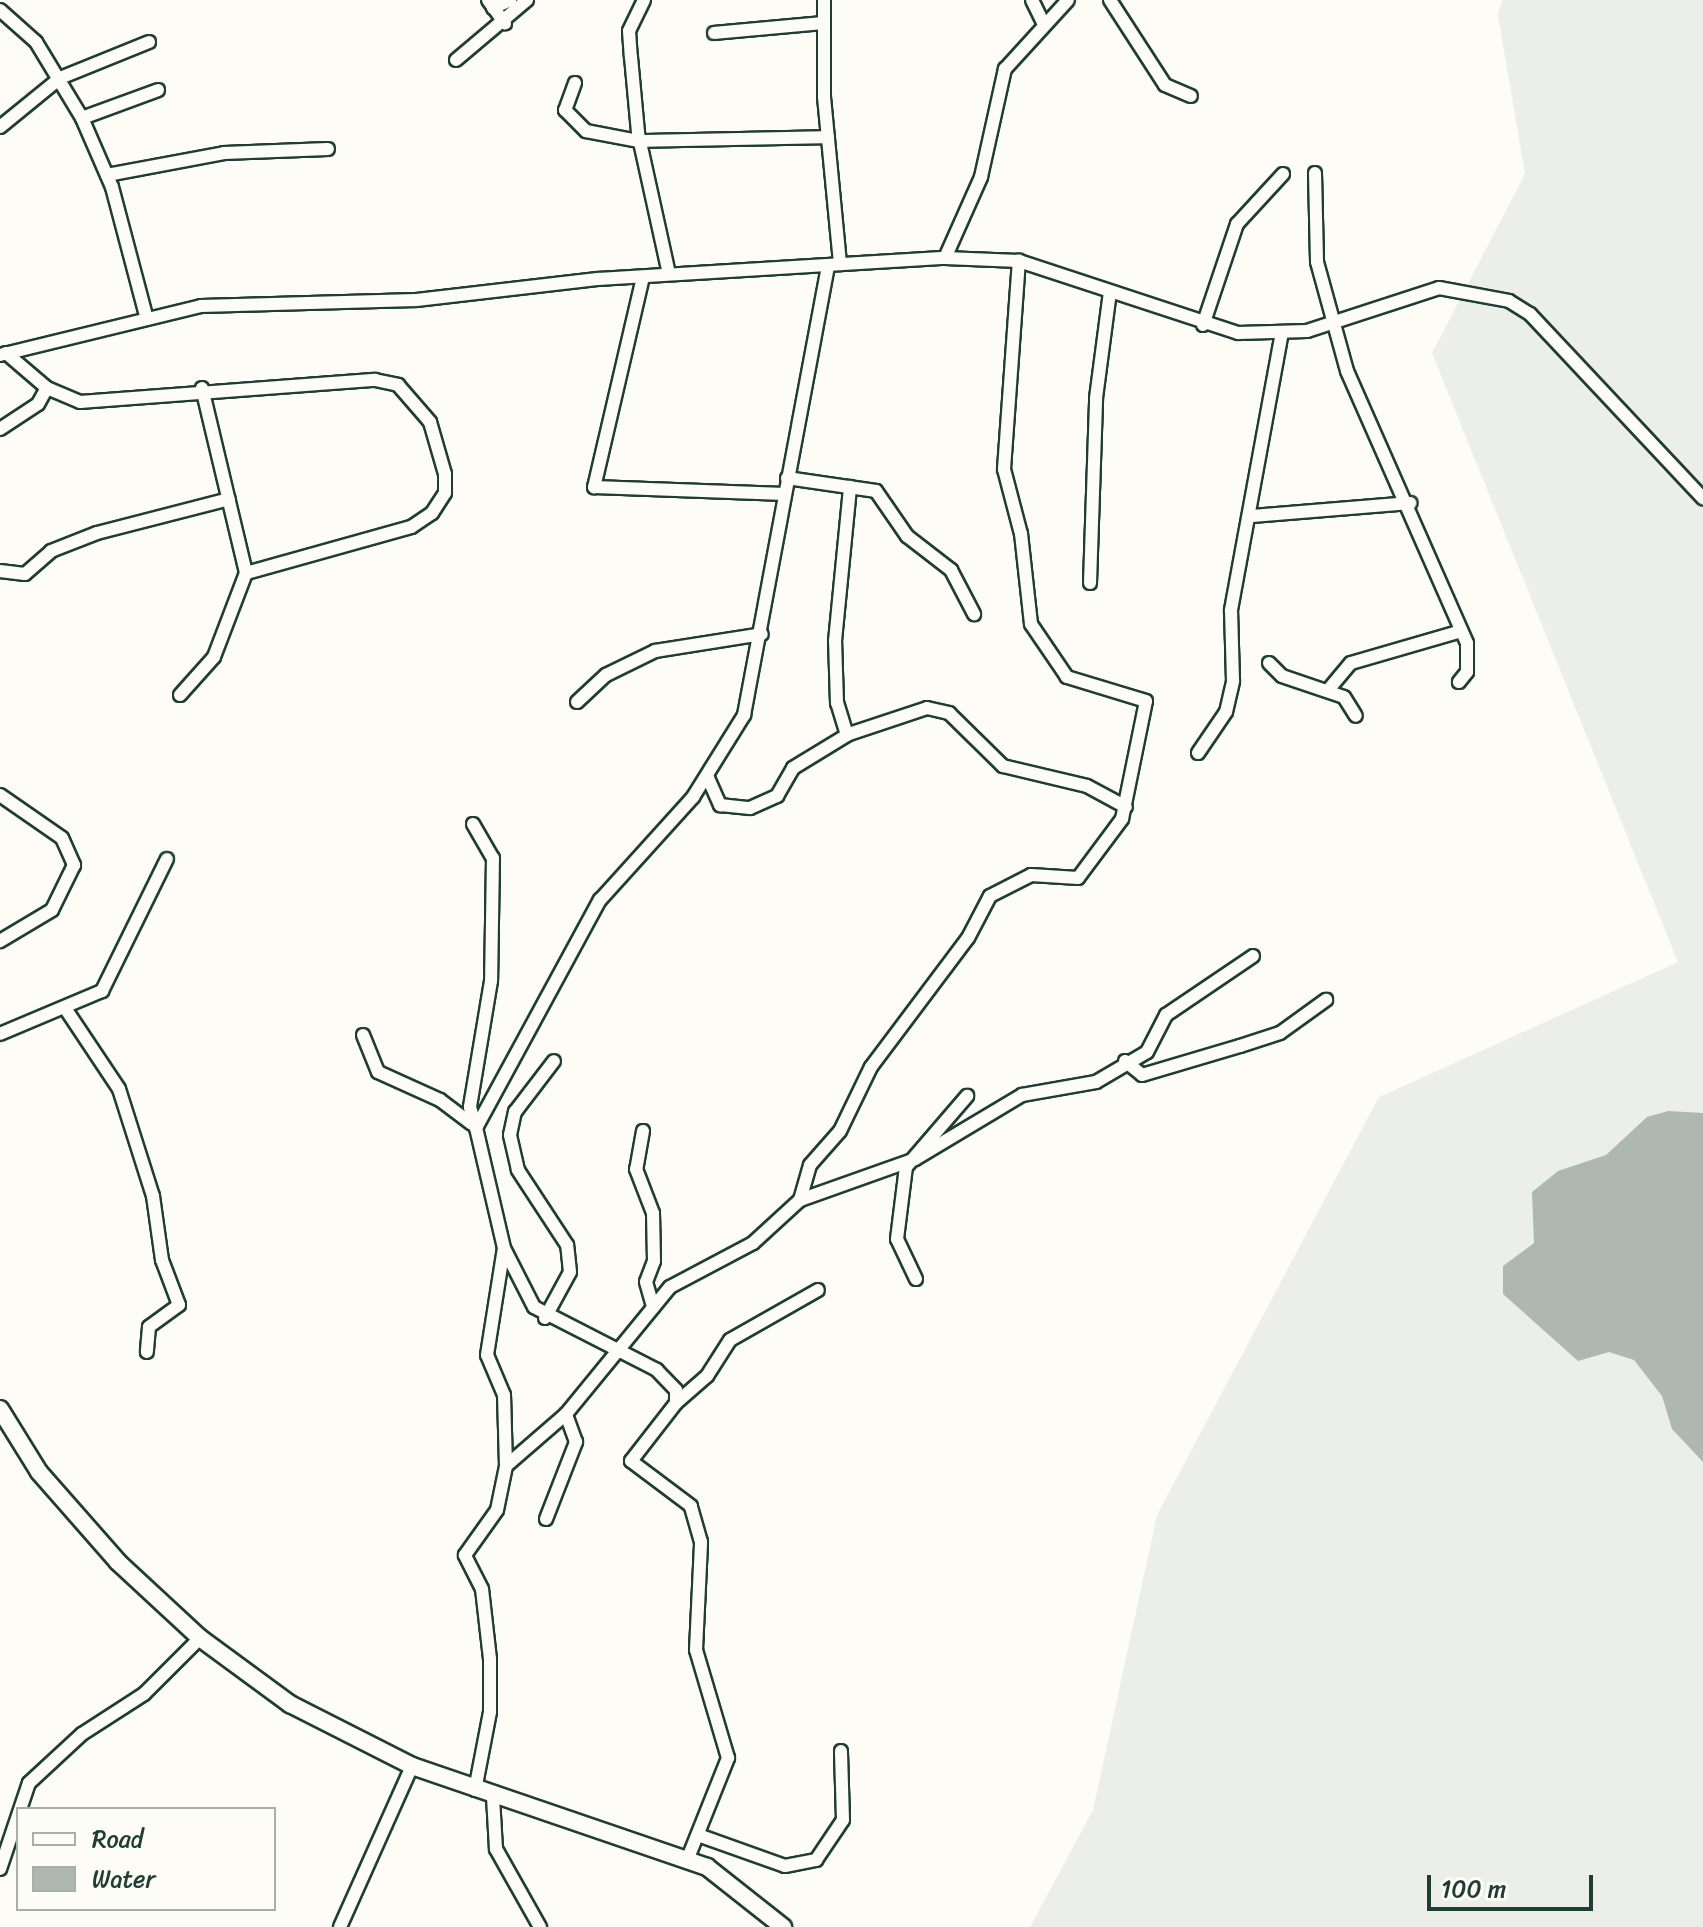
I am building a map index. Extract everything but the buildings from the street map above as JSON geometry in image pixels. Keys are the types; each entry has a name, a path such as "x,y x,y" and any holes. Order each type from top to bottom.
{"street":[{"path":"505,23 490,4 510,0"},
{"path":"456,60 505,23 527,0"},
{"path":"644,0 629,31 639,141 669,274"},
{"path":"474,1126 600,900 708,778 744,715 762,634 787,478 834,265 824,0"},
{"path":"1032,0 1043,23"},
{"path":"945,258 981,177 1005,69 1043,23 1068,0"},
{"path":"1110,0 1150,52 1165,85 1191,96"},
{"path":"0,10 60,78 82,118 107,175 146,316"},
{"path":"714,33 823,23"},
{"path":"0,127 60,78 149,42"},
{"path":"575,83 565,110 574,125 639,141 828,137"},
{"path":"82,118 158,90"},
{"path":"107,175 224,153 328,149"},
{"path":"1315,173 1315,245 1335,322 1364,414 1410,503 1461,631 1469,658 1459,682"},
{"path":"1203,325 1237,224 1283,174"},
{"path":"3,354 146,316 201,306 416,300 669,274 945,258 1019,261 1203,325 1282,333 1335,322 1422,289 1509,301 1568,349 1703,498"},
{"path":"800,1200 810,1165 840,1131 871,1067 968,938 990,896 1031,875 1078,878 1114,835 1126,807 1146,701 1067,677 1031,624 1021,534 1004,469 1019,261"},
{"path":"643,277 594,487 785,494"},
{"path":"1090,583 1096,398 1110,292"},
{"path":"1198,753 1226,712 1231,610 1252,516 1282,333"},
{"path":"3,354 47,388 80,402 202,388 398,385 430,422 442,455 445,493 411,527 246,573"},
{"path":"0,429 38,404 47,388"},
{"path":"180,695 214,657 246,573 202,388"},
{"path":"787,478 850,487 882,497 907,536 951,570 974,614"},
{"path":"847,735 837,703 835,641 850,487"},
{"path":"0,571 25,574 85,537 229,499"},
{"path":"1252,516 1410,503"},
{"path":"1329,689 1351,663 1461,631"},
{"path":"577,702 606,675 655,651 762,634"},
{"path":"1269,663 1282,676 1329,689 1356,716"},
{"path":"708,778 720,805 732,812 750,808 777,796 793,768 847,735 892,715 927,708 949,713 1003,766 1087,786 1126,807"},
{"path":"0,795 62,838 74,865 52,910 0,941"},
{"path":"473,824 493,858 491,981 474,1126 504,1248 545,1318 657,1370 676,1390 676,1403"},
{"path":"0,1034 102,991 167,859"},
{"path":"506,1466 566,1414 612,1350 679,1280 753,1243 800,1200 915,1159 1022,1095 1096,1082 1125,1061 1147,1052 1166,1015 1253,956"},
{"path":"1125,1061 1142,1075 1240,1046 1280,1033 1326,1000"},
{"path":"65,1008 119,1089 153,1196 162,1260 179,1305 149,1327 147,1352"},
{"path":"363,1035 378,1072 440,1100 474,1126"},
{"path":"545,1318 570,1272 567,1245 518,1170 510,1135 515,1112 554,1061"},
{"path":"916,1279 897,1222 906,1167 967,1096"},
{"path":"643,1131 636,1169 653,1213 654,1261 646,1282 653,1307"},
{"path":"475,1790 490,1712 490,1659 482,1589 465,1555 497,1510 506,1466 504,1395 487,1355 504,1248"},
{"path":"688,1858 728,1758 696,1650 701,1542 691,1506 631,1461 676,1403 707,1376 730,1340 818,1290"},
{"path":"0,1409 39,1472 118,1562 200,1638 290,1704 412,1766 493,1797 688,1858 744,1890 783,1927"},
{"path":"546,1519 576,1442 566,1414"},
{"path":"17,1807 20,1797 40,1770 144,1694 200,1638"},
{"path":"698,1835 785,1866 816,1860 843,1820 841,1751"},
{"path":"340,1927 412,1766"},
{"path":"493,1797 496,1849 540,1927"},
{"path":"0,1869 16,1811"}],"shaded area":[{"path":"1502,0 1703,0 1703,1927 1030,1927 1093,1810 1157,1515 1379,1097 1678,962 1432,353 1525,174 1498,15"}],"water":[{"path":"1668,1111 1703,1113 1703,1462 1672,1429 1662,1396 1634,1360 1609,1352 1578,1361 1503,1294 1503,1266 1534,1243 1532,1192 1558,1171 1606,1155 1647,1117"}]}
